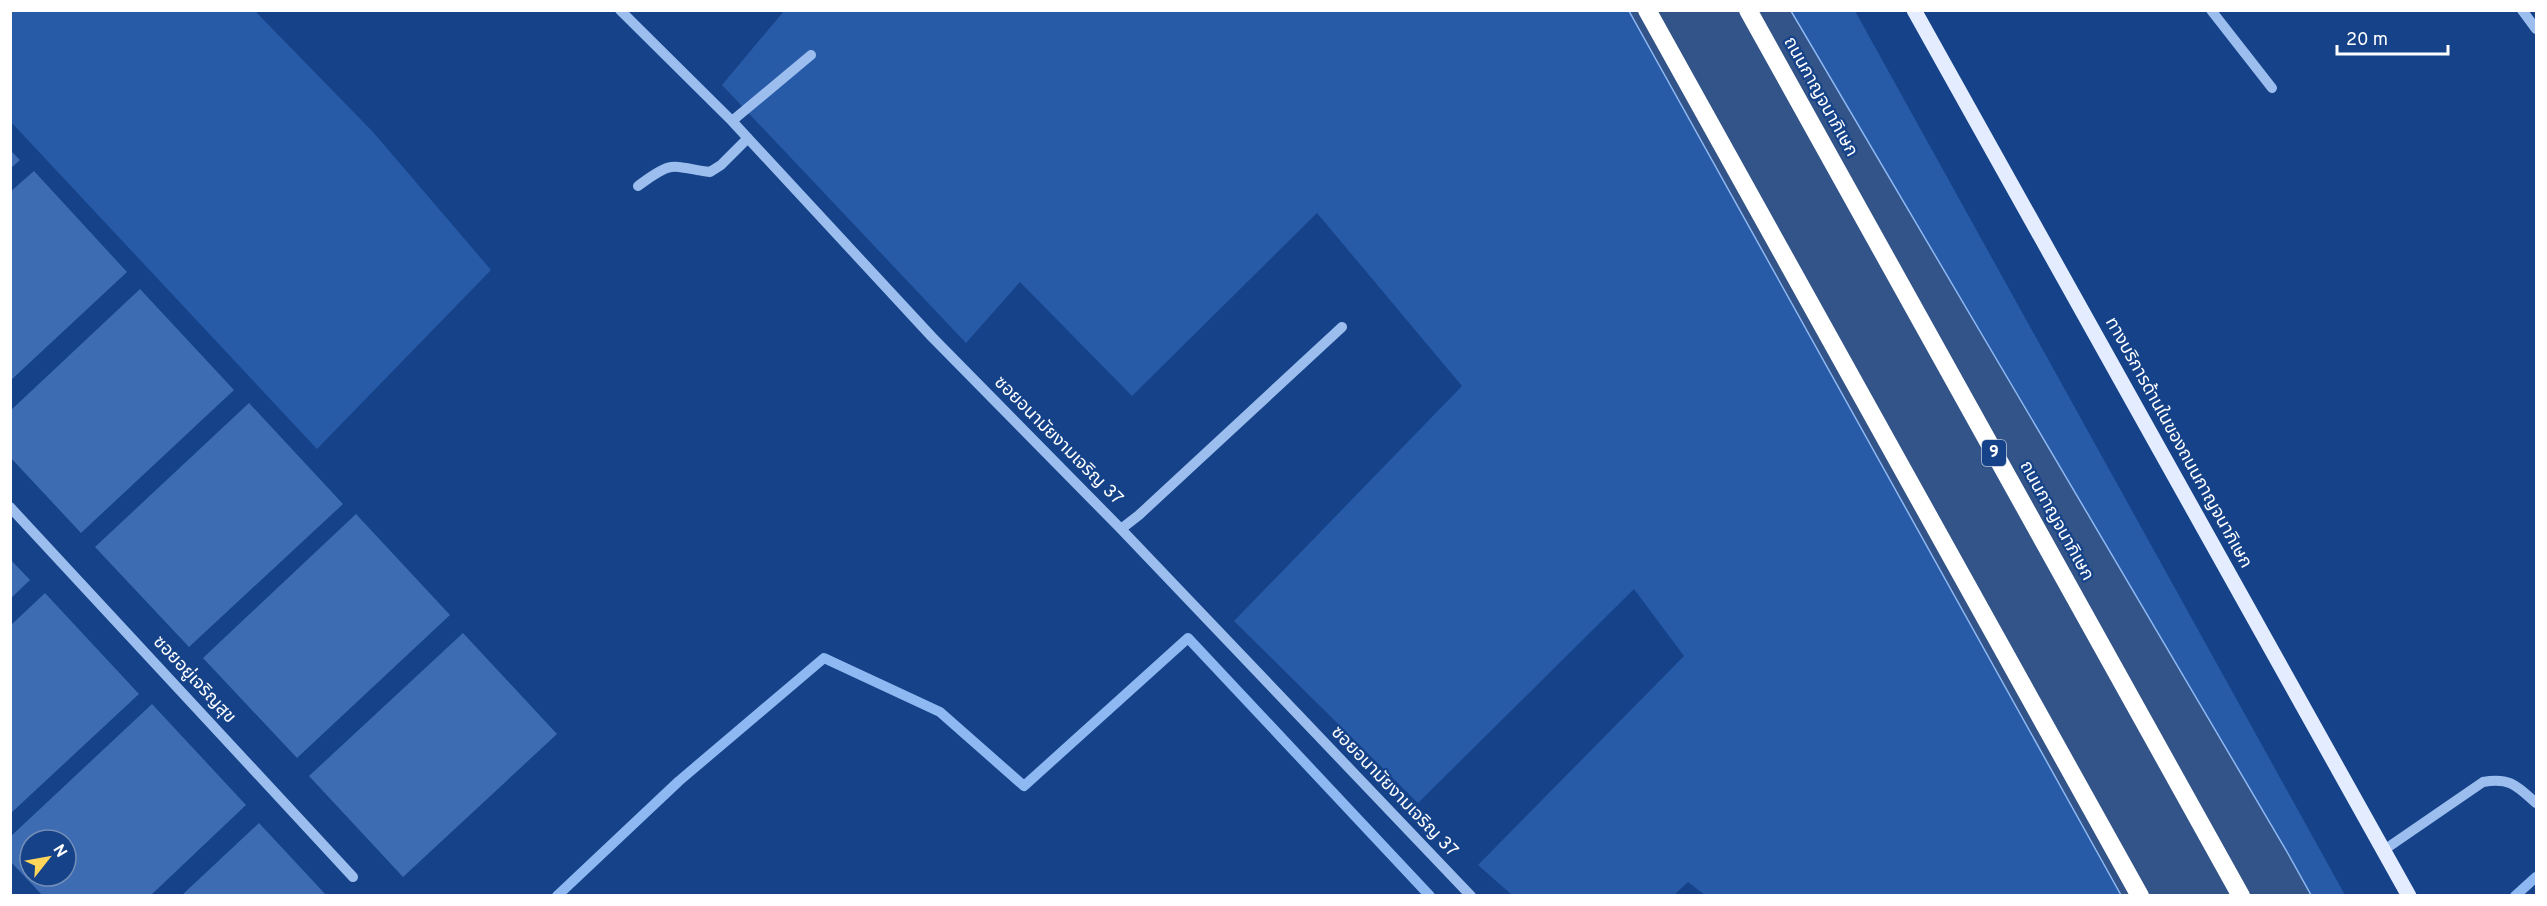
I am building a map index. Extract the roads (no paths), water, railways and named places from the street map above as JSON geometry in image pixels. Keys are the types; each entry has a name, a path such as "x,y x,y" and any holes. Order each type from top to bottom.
{"highway":[{"path":"1647,10 2140,896"},
{"name":"ถนนกาญจนาภิเษก","path":"1748,10 2241,896"}],"main road":[{"name":"ทางบริการด้านในของถนนกาญจนาภิเษก","path":"1914,10 2409,896"}],"street":[{"name":"ซอยอนามัยงามเจริญ 37","path":"620,10 732,122 932,337 1121,529 1471,896"},
{"path":"2211,10 2272,88"},
{"path":"2522,10 2536,29"},
{"path":"732,122 811,55"},
{"path":"638,186 661,169 675,165 710,172 721,165 747,138"},
{"path":"1121,529 1148,507 1342,327"},
{"name":"ซอยอยู่เจริญสุข","path":"10,507 352,877"},
{"path":"2384,850 2483,782 2499,779 2515,784 2536,803"}],"waterway":[{"path":"557,896 679,781 824,658 940,712 1024,786 1188,638 1430,896"},
{"path":"2515,896 2536,877"}]}
